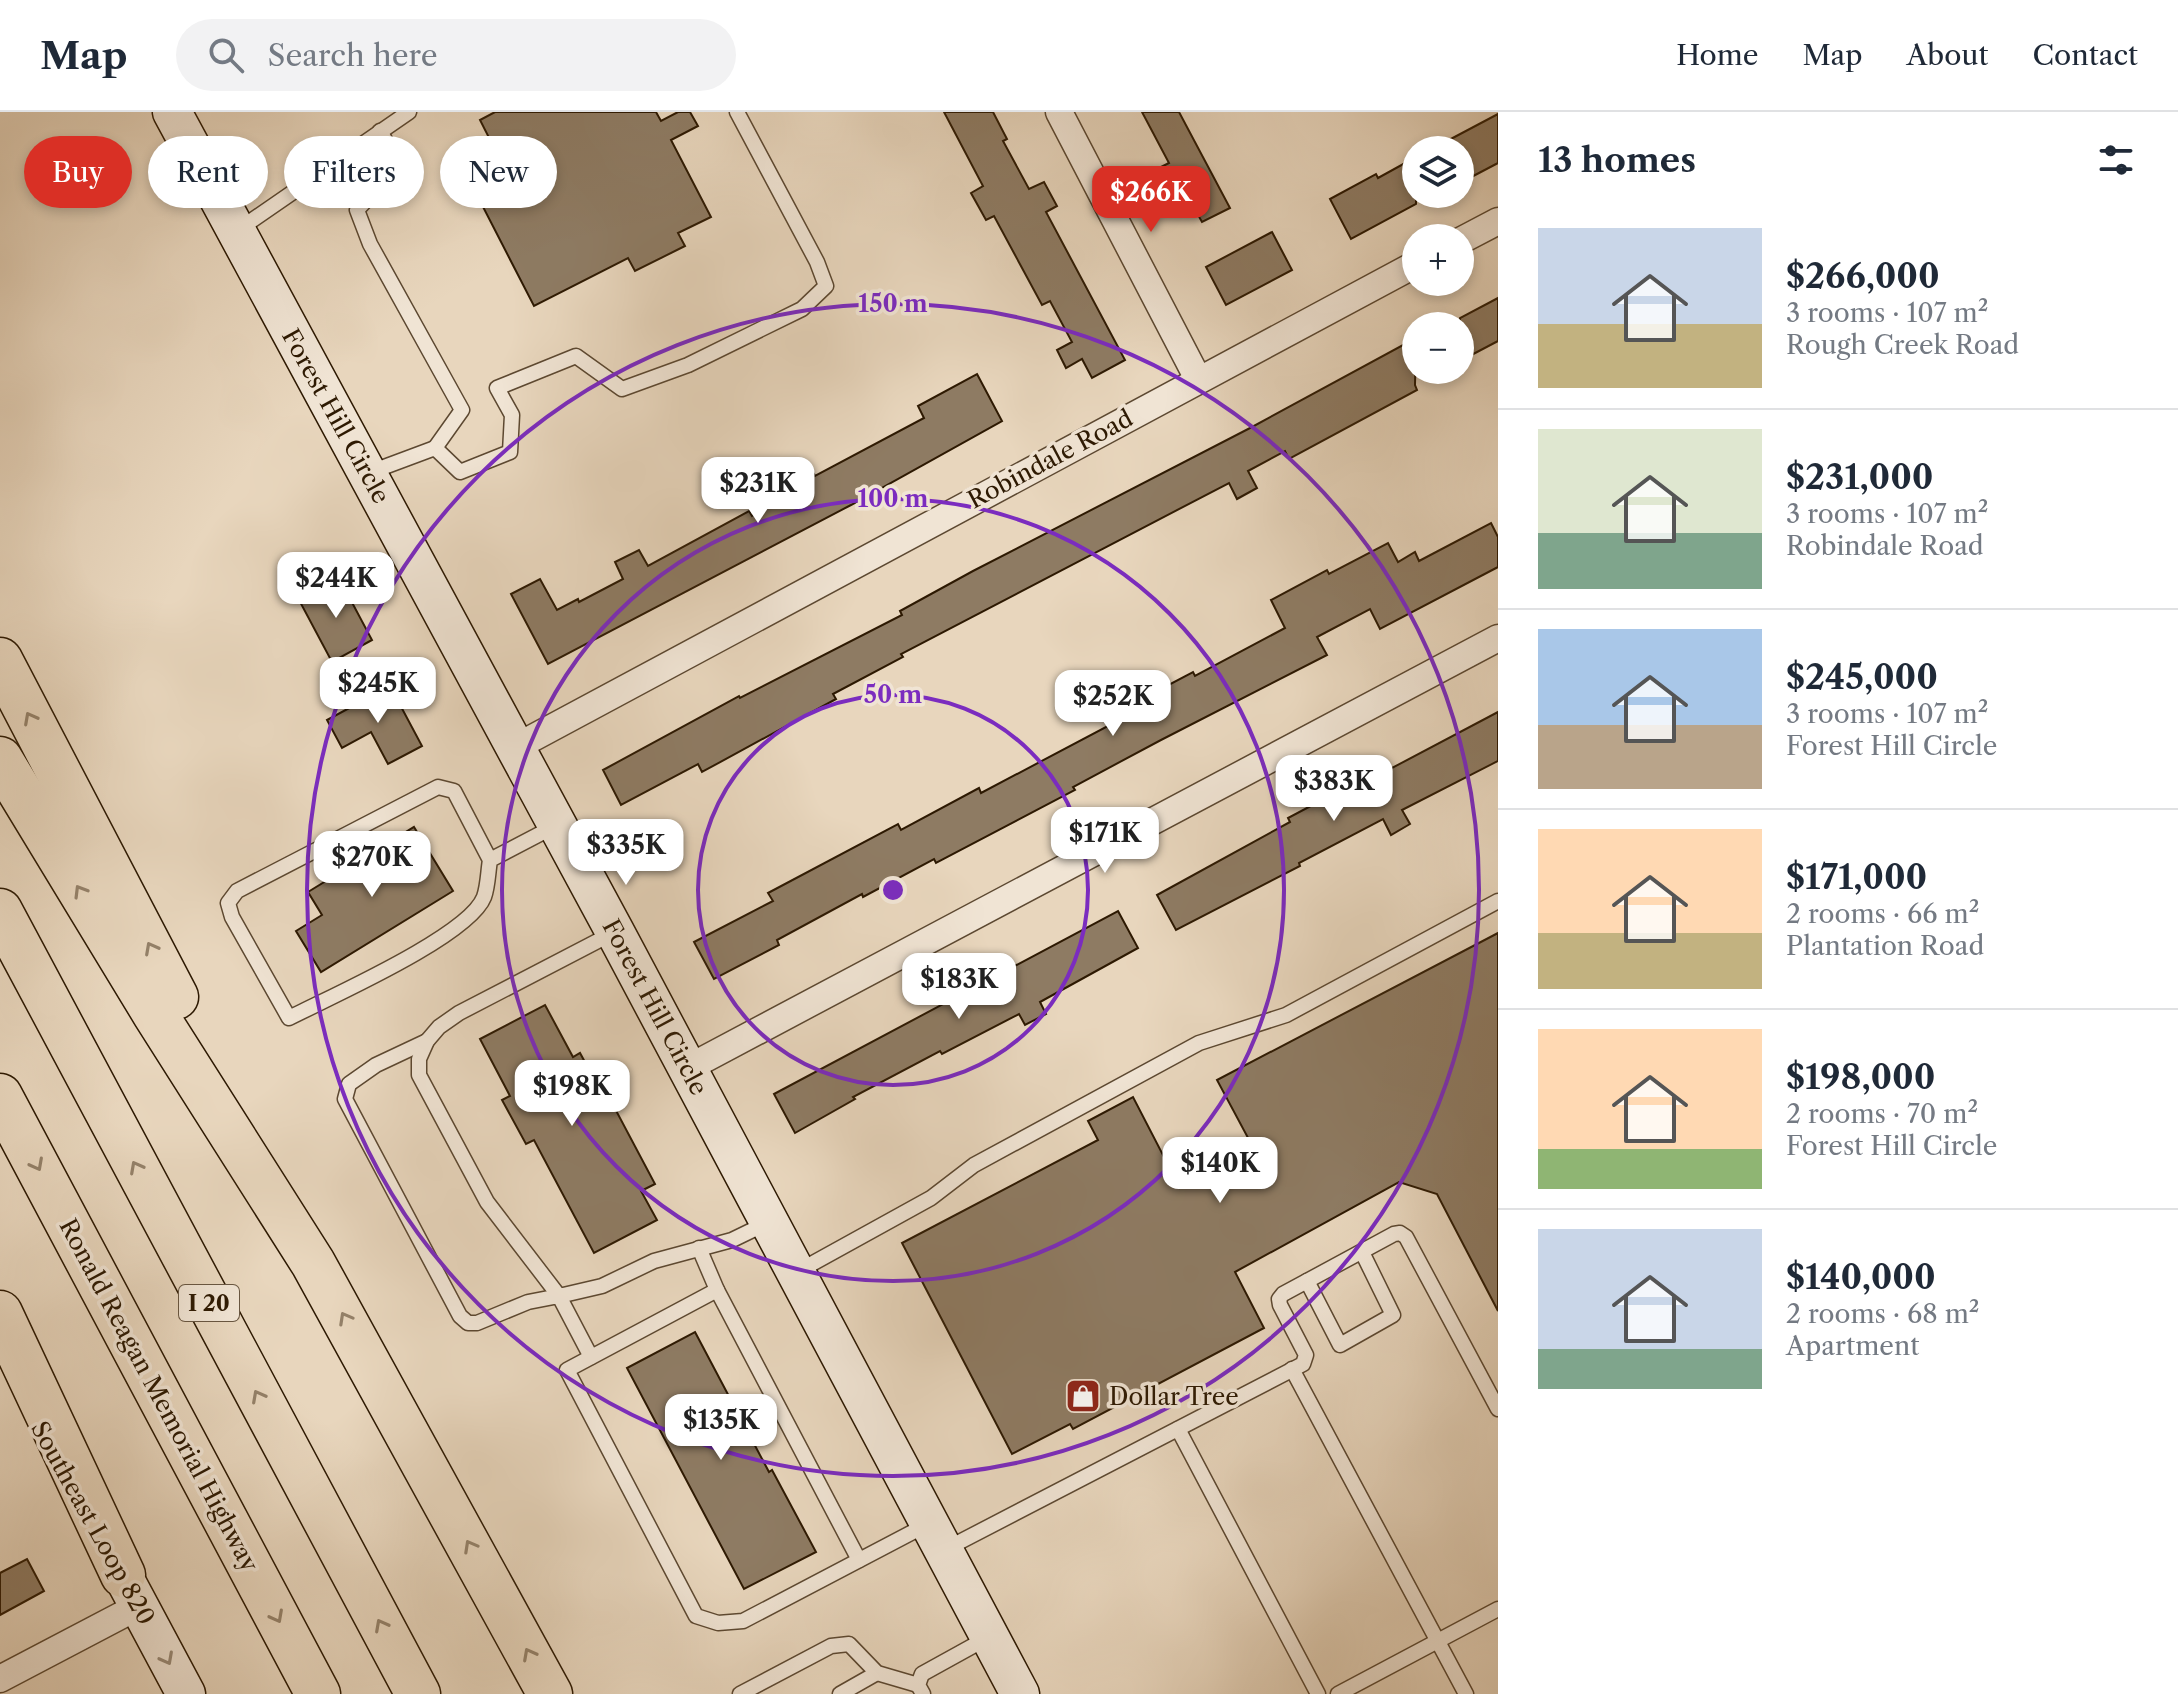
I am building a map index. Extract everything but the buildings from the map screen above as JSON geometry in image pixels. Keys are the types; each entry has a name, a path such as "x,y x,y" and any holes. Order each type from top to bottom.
{"highway":[{"path":"0,660 193,1028 286,1218"},
{"path":"0,759 341,1311 550,1694"},
{"name":"I 20","path":"0,911 418,1694"},
{"name":"Ronald Reagan Memorial Highway","path":"0,1096 318,1694"},
{"path":"0,1313 131,1590"}],"street":[{"name":"Forest Hill Circle","path":"172,112 558,825 1020,1694"},
{"path":"1059,112 1198,379"},
{"path":"1474,234 1498,221"},
{"name":"Robindale Road","path":"516,747 1402,271"},
{"path":"688,1068 1498,638"},
{"name":"Southeast Loop 820","path":"0,1353 186,1694"},
{"path":"0,1679 131,1590"}],"lane":[{"path":"237,232 409,112"},
{"path":"435,448 460,472 510,452 512,415 497,388 576,356 622,389 688,365 802,309 826,286 817,262 737,112"},
{"path":"368,473 435,448 462,410 370,244 357,210 399,165 380,131"},
{"path":"438,787 454,791 490,860 484,897 474,913 443,939 289,1018 232,917 228,903 237,891 438,787"},
{"path":"490,860 558,825"},
{"path":"796,1272 931,1198 974,1165 1199,1043 1286,1015 1498,901"},
{"path":"591,1357 559,1296 487,1202 419,1075 419,1059 427,1041 439,1027 459,1013 615,932"},
{"path":"427,1041 376,1065 349,1084 345,1099 460,1316 468,1323 477,1323 528,1302 602,1286 654,1261 732,1240 769,1222"},
{"path":"717,1290 567,1370 696,1616 718,1623 743,1621 859,1560 936,1537 1178,1429 1303,1364 1306,1355 1279,1299 1394,1234 1400,1233 1406,1237 1498,1409"},
{"path":"699,1248 717,1290 859,1560"},
{"path":"1307,1281 1340,1345 1393,1315 1362,1252"},
{"path":"1292,1369 1466,1694"},
{"path":"1178,1429 1318,1694"},
{"path":"1338,1694 1498,1609"},
{"path":"740,1694 831,1646 849,1644 877,1673 920,1689 922,1674 989,1637"},
{"path":"840,1694 877,1673"}],"place":[{"name":"Dollar Tree","path":"1083,1396"}]}
